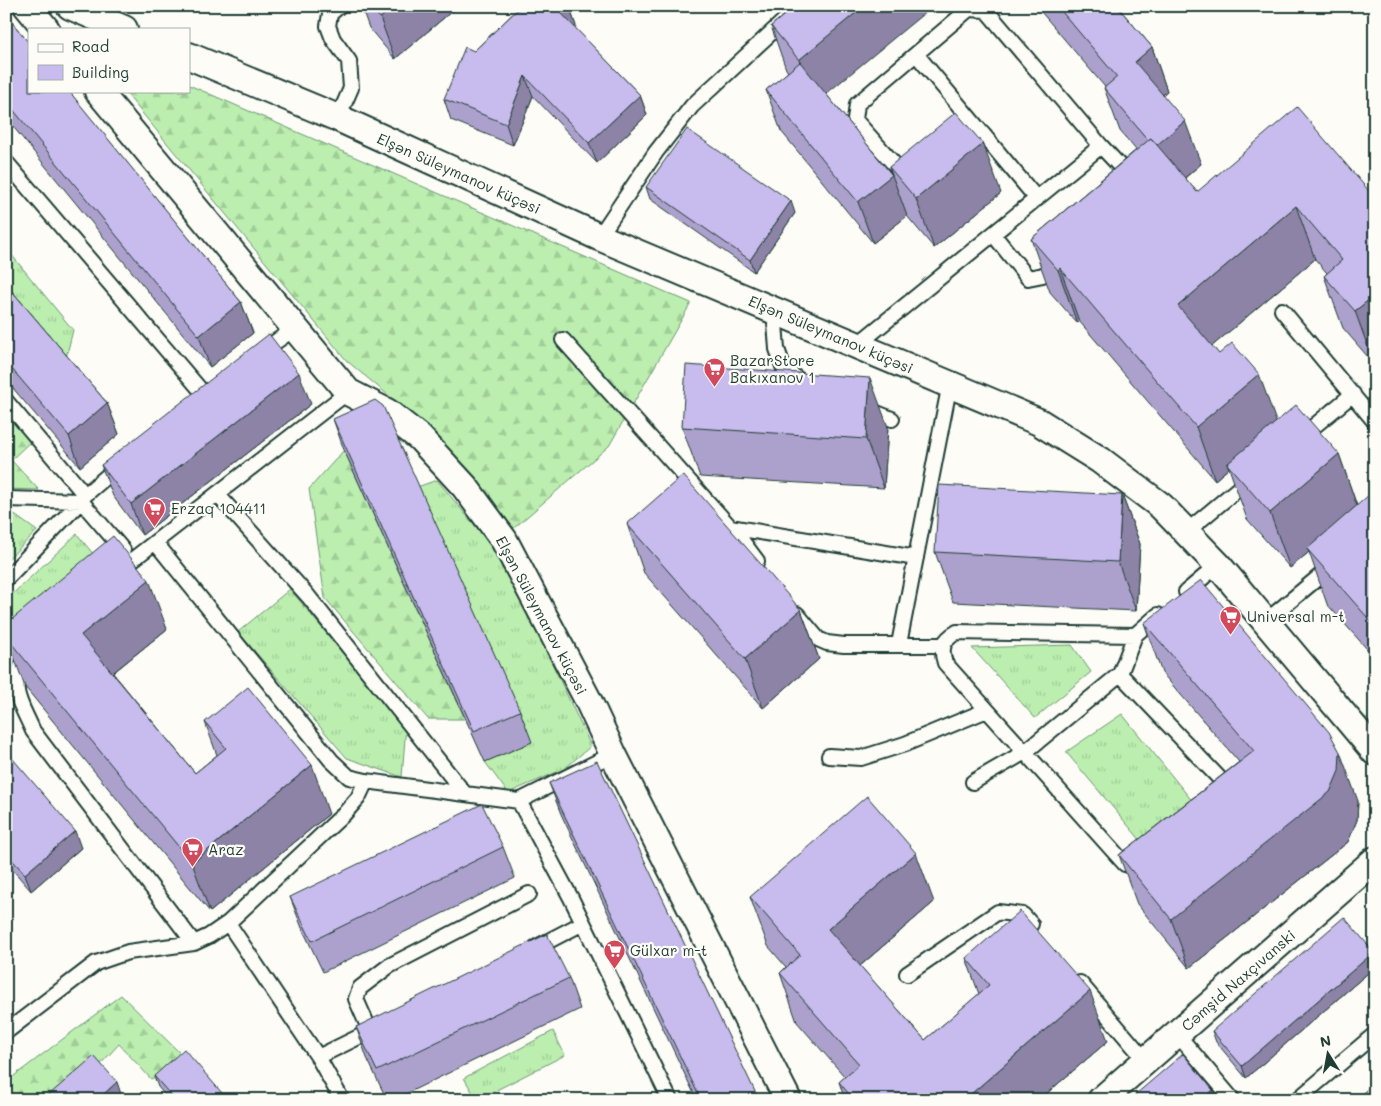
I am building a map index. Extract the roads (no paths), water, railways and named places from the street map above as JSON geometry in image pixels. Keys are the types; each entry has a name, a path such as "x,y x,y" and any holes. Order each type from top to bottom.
{"street":[{"path":"27,6 45,28"},
{"path":"70,6 122,28"},
{"name":"Elşən Süleymanov küçəsi","path":"190,56 338,118 599,237 1047,426 1100,460 1161,506 1218,565 1375,752"},
{"name":"Elşən Süleymanov küçəsi","path":"99,92 348,392 387,412 420,438 465,487 487,518 508,549 588,700 613,754 788,1100"},
{"name":"Cəmşid Naxçıvanski","path":"1101,1100 1375,860"}],"lane":[{"path":"599,237 656,152 692,106 800,6"},
{"path":"333,9 328,26 333,39 348,61 351,88 338,118"},
{"path":"918,171 903,174 855,120 857,104 969,9 986,10 1137,186"},
{"path":"916,54 1037,199"},
{"path":"947,149 976,127"},
{"path":"857,345 1101,146"},
{"path":"6,162 204,394"},
{"path":"993,234 1028,278 1042,275 1066,256"},
{"path":"774,310 777,349 784,369 801,383 820,390"},
{"path":"1282,310 1375,422"},
{"path":"250,361 295,328"},
{"path":"563,340 730,527 763,569"},
{"path":"899,644 950,384"},
{"path":"110,578 348,392"},
{"path":"1292,444 1353,394"},
{"path":"6,401 132,560"},
{"path":"856,404 892,419"},
{"path":"6,579 83,498 130,457"},
{"path":"1186,532 1262,469"},
{"path":"217,494 308,596 465,794"},
{"path":"6,499 83,498"},
{"path":"730,527 916,558"},
{"path":"155,542 331,760 349,777 366,781 519,801 613,754"},
{"path":"1265,622 1346,555"},
{"path":"973,782 1025,752 1120,674 1134,635 1218,565"},
{"path":"787,601 818,639 827,643 844,645 944,645"},
{"path":"1134,635 957,632 948,637 942,654 945,663 1125,864 1143,867 1150,862"},
{"path":"32,644 16,678 16,693 33,731 194,943"},
{"path":"1120,674 1221,780 1224,794 1220,810"},
{"path":"829,756 861,758 905,744 987,710"},
{"path":"6,1032 96,963 128,952 194,943 228,923 344,814 358,798 366,781"},
{"path":"519,801 583,923 670,1100"},
{"path":"370,1031 356,999 360,988 389,966 529,894"},
{"path":"907,974 998,912 1023,915 1042,937"},
{"path":"228,923 318,1058 342,1100"},
{"path":"521,955 583,923"},
{"path":"1072,973 1146,1060"},
{"path":"318,1058 387,1022"},
{"path":"1177,1034 1233,1100"},
{"path":"1297,1100 1375,1034"}],"place":[{"name":"BazarStore Bakıxanov 1","path":"714,388"},
{"name":"Erzaq 104411","path":"155,527"},
{"name":"Universal m-t","path":"1231,635"},
{"name":"Araz","path":"192,868"},
{"name":"Gülxar m-t","path":"614,969"}]}
